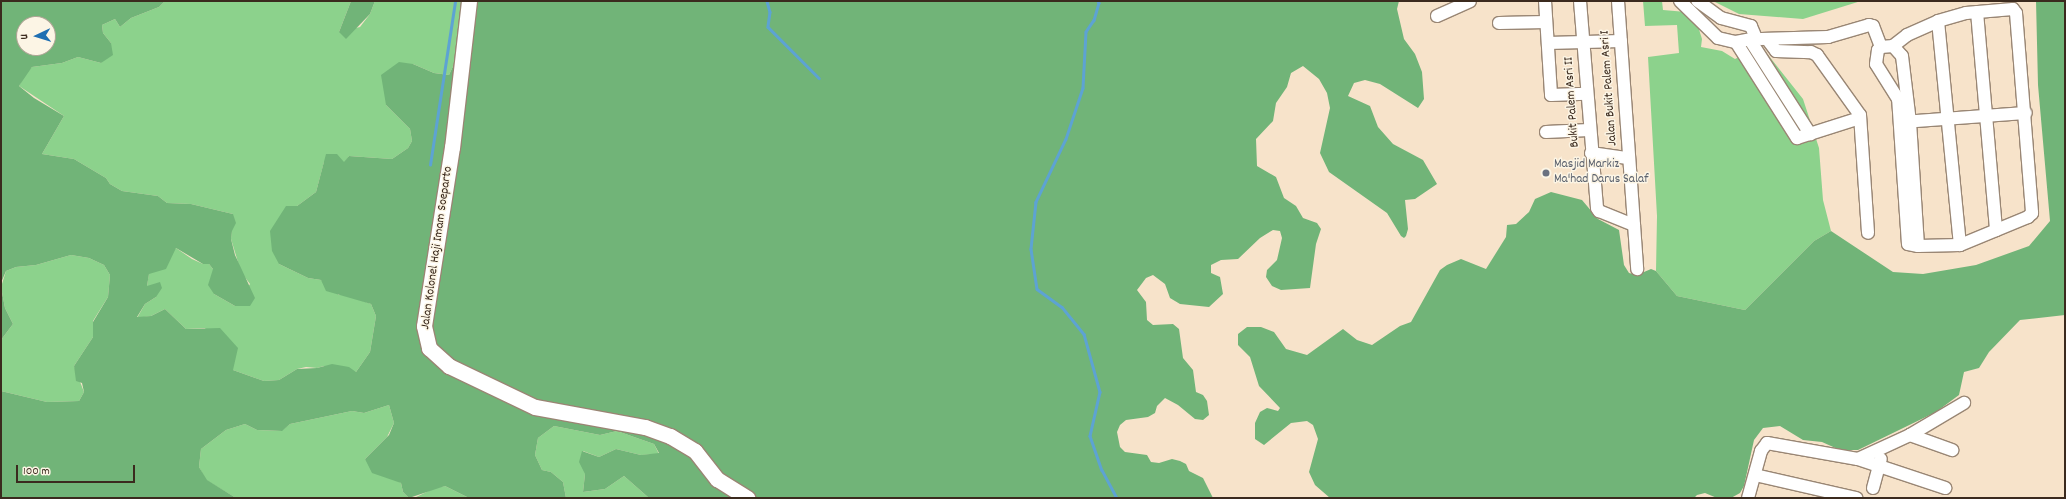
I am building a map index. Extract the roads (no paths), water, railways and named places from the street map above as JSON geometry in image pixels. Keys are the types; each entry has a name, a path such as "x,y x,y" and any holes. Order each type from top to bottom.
{"main road":[{"name":"Jalan Kolonel Haji Imam Soeparto","path":"470,1 452,147 424,326 429,348 449,366 535,408 645,427 670,436 695,451 717,480 748,498"}],"street":[{"path":"1437,16 1470,1"},
{"path":"1544,1 1551,95 1586,94"},
{"name":"Bukit Palem Asri II","path":"1580,1 1591,153 1599,211 1634,225"},
{"name":"Jalan Bukit Palem Asri I","path":"1618,1 1637,269"},
{"path":"1680,1 1700,19 1714,35 1736,42 1758,39 1828,36 1869,25 1873,26 1887,46 1902,56 1902,98 1905,122 1908,244 1918,246 1960,245 2028,217 2032,210 2026,113 2016,13 2013,9 1977,12 1938,21 1907,35 1887,46 1876,53 1876,67 1902,98"},
{"path":"1698,1 1721,18 1748,24 1754,30 1764,62 1810,134"},
{"path":"1977,12 1985,118 1996,230"},
{"path":"1714,35 1721,18"},
{"path":"1938,21 1946,120 1960,245"},
{"path":"1499,23 1546,22"},
{"path":"1758,39 1776,51 1811,52 1817,55 1860,118 1868,233"},
{"path":"1548,44 1621,41"},
{"path":"1736,42 1794,136 1799,138 1860,118"},
{"path":"1752,68 1764,62"},
{"path":"1905,122 1985,118 2026,113"},
{"path":"1546,132 1589,130"},
{"path":"1591,153 1628,158"},
{"path":"1858,459 1910,435 1964,403"},
{"path":"1910,435 1952,450"},
{"path":"1748,498 1764,445 1767,443 1858,459 1945,488"},
{"path":"1873,488 1886,445"},
{"path":"1755,475 1856,498"}],"waterway":[{"path":"430,165 455,1"},
{"path":"767,1 770,12 768,27 819,78"},
{"path":"1098,1 1099,3 1094,20 1086,32 1083,88 1066,139 1036,202 1031,249 1037,289 1062,307 1084,334 1100,392 1090,436 1102,470 1117,498"}],"place":[{"name":"Masjid Markiz Ma'had Darus Salaf","path":"1546,173"}]}
